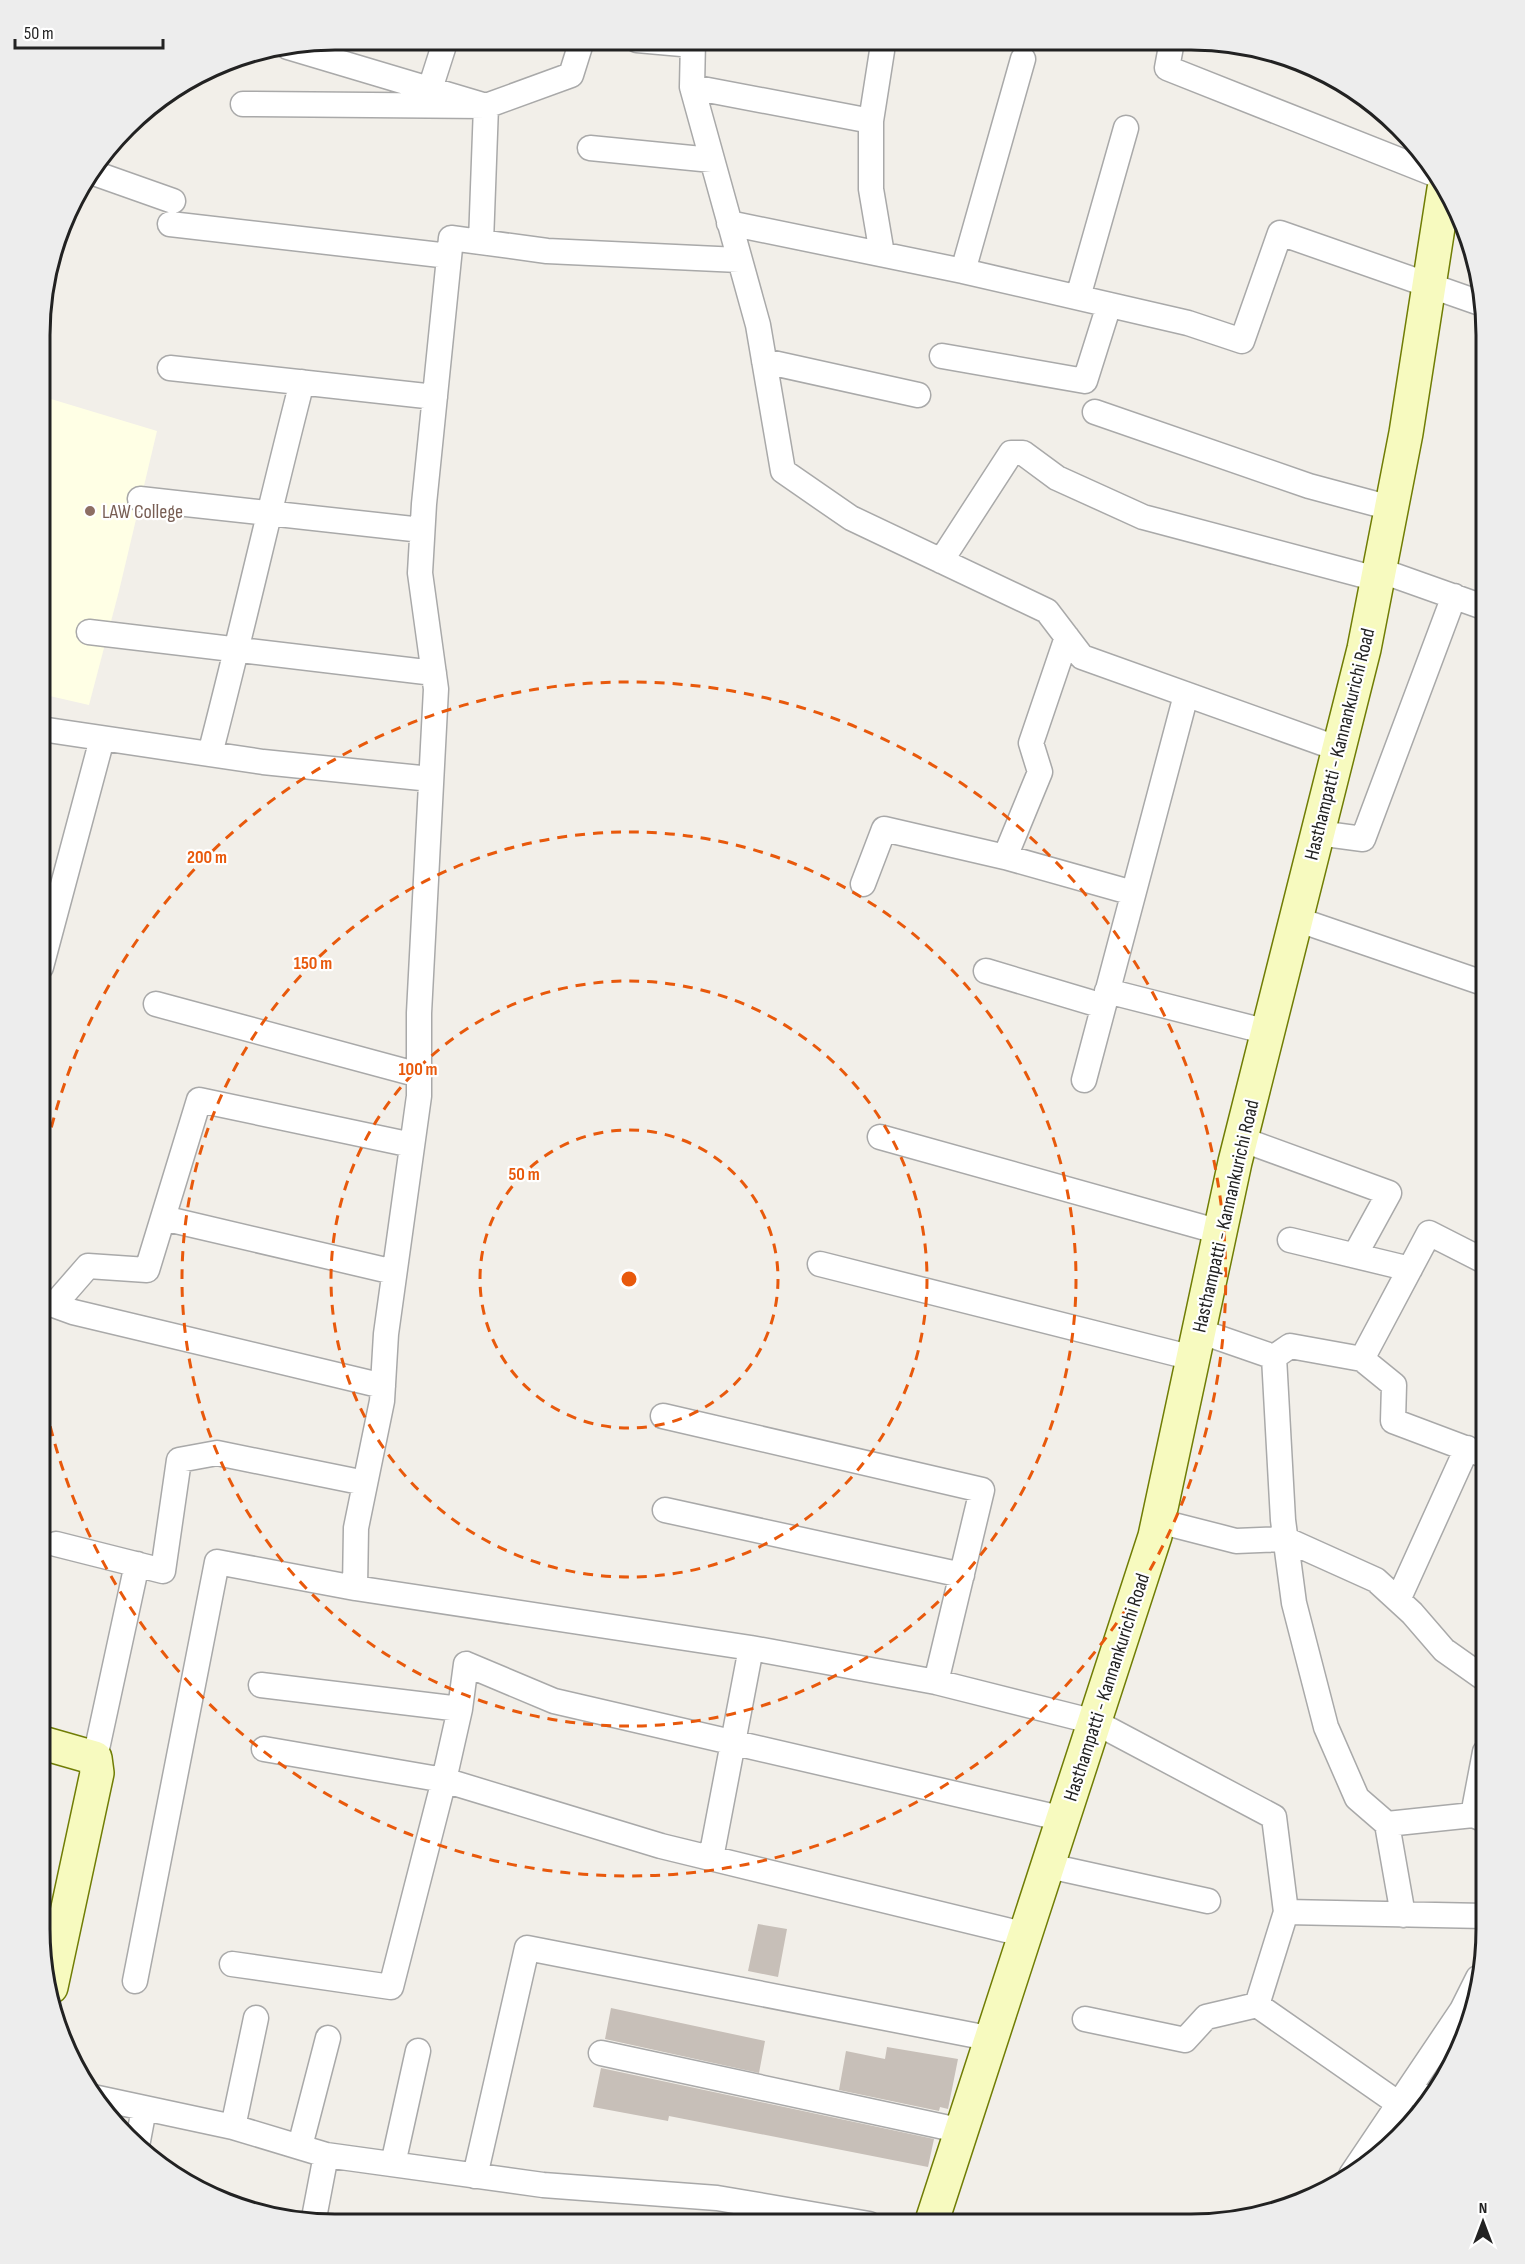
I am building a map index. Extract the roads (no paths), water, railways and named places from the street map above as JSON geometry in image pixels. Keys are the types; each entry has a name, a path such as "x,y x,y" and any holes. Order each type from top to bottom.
{"main road":[{"name":"Hasthampatti - Kannankurichi Road","path":"934,2214 1027,1935 1158,1521 1241,1139 1364,649 1430,286 1442,202"},
{"path":"50,1745 95,1758 97,1773 53,1976"}],"street":[{"path":"430,89 442,50"},
{"path":"243,104 486,106 571,75 579,50"},
{"path":"693,50 692,87 758,325 783,471 851,518 1047,611 1082,657 1339,749"},
{"path":"1170,50 1167,68 1423,169"},
{"path":"303,51 486,106"},
{"path":"882,51 871,122 871,189 882,254"},
{"path":"963,271 1023,59"},
{"path":"692,87 871,122"},
{"path":"481,242 486,106"},
{"path":"1078,297 1126,128"},
{"path":"590,148 712,160"},
{"path":"98,176 172,213 449,256"},
{"path":"729,223 1078,297 1188,323 1242,340 1280,233 1473,301"},
{"path":"355,1588 356,1528 383,1386 394,1272 419,1096 419,1013 436,689 420,573 422,530 451,238 547,251 740,260"},
{"path":"942,356 1085,381 1109,305"},
{"path":"764,361 918,395"},
{"path":"170,368 435,397"},
{"path":"210,754 238,648 268,513 303,382"},
{"path":"1095,412 1309,486 1391,508"},
{"path":"941,561 1011,453 1023,453 1057,478 1143,517 1378,574 1476,604"},
{"path":"140,499 422,530"},
{"path":"1318,833 1363,839 1454,596"},
{"path":"88,632 434,673"},
{"path":"1005,857 1040,772 1031,743 1067,638"},
{"path":"1084,1080 1186,695"},
{"path":"50,730 210,754 431,779"},
{"path":"50,930 102,739"},
{"path":"863,884 884,830 1005,857 1133,893"},
{"path":"1296,919 1476,981"},
{"path":"986,971 1105,999 1268,1032"},
{"path":"156,1004 419,1075"},
{"path":"50,1300 88,1266 147,1270 199,1100 412,1145"},
{"path":"880,1137 1220,1232"},
{"path":"1241,1139 1389,1193 1355,1256"},
{"path":"163,1218 394,1272"},
{"path":"1362,1359 1428,1233 1476,1257"},
{"path":"1290,1240 1410,1269"},
{"path":"820,1264 1196,1344 1274,1357 1290,1346 1362,1359 1394,1385 1393,1421 1476,1452 1398,1600"},
{"path":"50,1304 73,1312 383,1386"},
{"path":"1274,1357 1285,1539 1294,1602 1326,1727 1357,1798 1387,1824 1403,1915"},
{"path":"663,1416 982,1490 936,1682"},
{"path":"56,1544 163,1570 179,1460 217,1453 365,1483"},
{"path":"665,1510 962,1575"},
{"path":"1158,1521 1236,1541 1285,1539 1377,1580 1444,1650 1476,1673"},
{"path":"135,1981 217,1562 355,1588 751,1648 936,1682 1095,1722 1274,1817 1286,1912 1257,2005"},
{"path":"95,1758 137,1564"},
{"path":"711,1858 751,1648"},
{"path":"232,1964 391,1987 444,1780 460,1709 466,1664 555,1701 1064,1819"},
{"path":"261,1685 460,1709"},
{"path":"264,1749 444,1780 661,1846 1027,1935"},
{"path":"1387,1824 1476,1818"},
{"path":"1049,1866 1208,1901"},
{"path":"1286,1912 1476,1916"},
{"path":"475,2176 527,1948 993,2039"},
{"path":"1364,2156 1466,2001"},
{"path":"1085,2019 1185,2040 1206,2017 1257,2005 1404,2097 1421,2098"},
{"path":"232,2127 256,2018"},
{"path":"300,2146 328,2038"},
{"path":"393,2164 418,2050"},
{"path":"601,2053 963,2131"},
{"path":"106,2100 232,2127 326,2155 543,2186 717,2198 811,2214"},
{"path":"139,2136 144,2109"},
{"path":"315,2214 326,2155"}],"place":[{"name":"LAW College","path":"90,511"}]}
